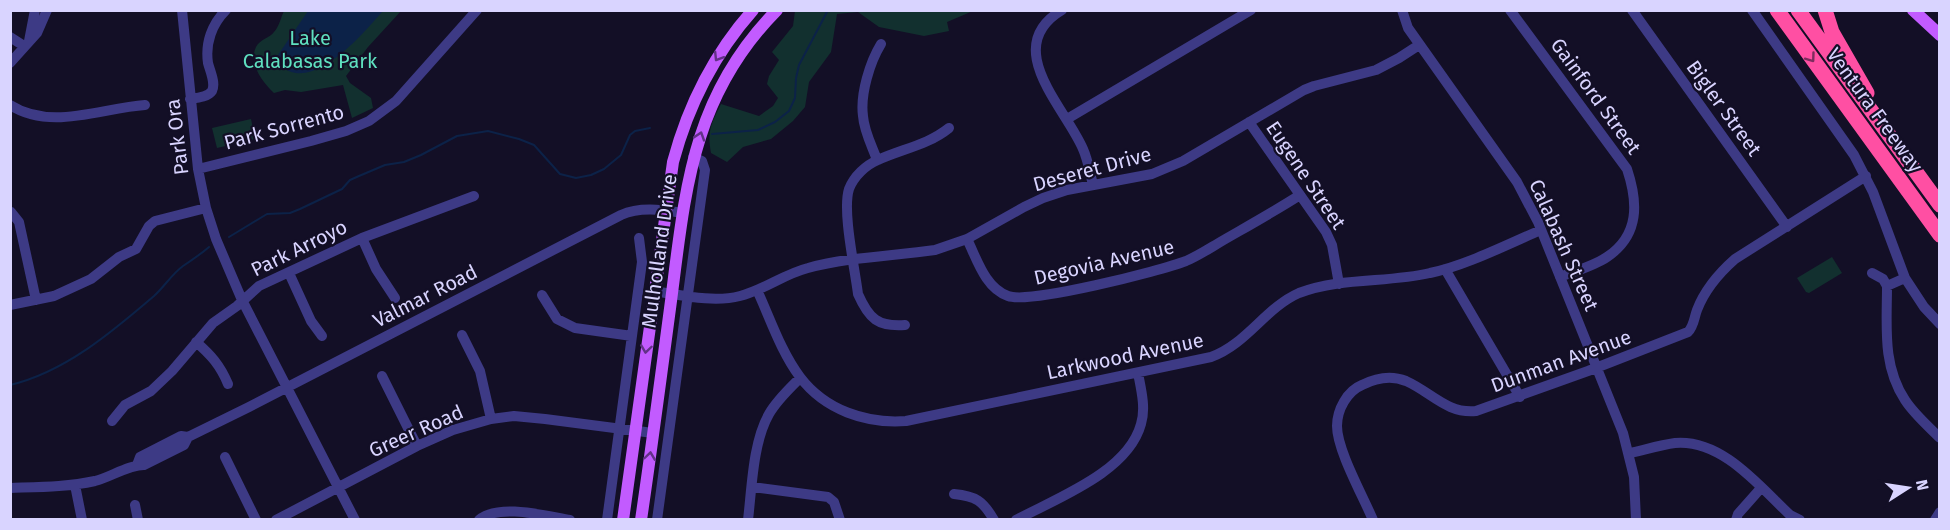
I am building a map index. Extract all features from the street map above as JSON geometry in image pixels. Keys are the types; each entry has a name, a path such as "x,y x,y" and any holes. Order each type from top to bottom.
{"highway":[{"name":"Ventura Freeway","path":"1777,10 1940,235"},
{"name":"Ventura Freeway","path":"1798,10 1940,206"},
{"path":"1825,10 1832,32 1865,87 1877,119"}],"main road":[{"name":"Mulholland Drive","path":"623,519 654,291 677,147 693,103 719,55 753,10"},
{"name":"Mulholland Drive","path":"641,519 683,213 693,157 703,124 722,84 746,46 777,10"},
{"path":"1914,10 1940,35"}],"street":[{"path":"26,43 35,10"},
{"path":"10,63 37,33 47,10"},
{"name":"Park Ora","path":"182,10 198,169 206,208 222,256 242,300 355,519"},
{"path":"190,99 204,97 211,93 213,88 208,60 210,34 218,18 226,10"},
{"name":"Park Sorrento","path":"198,169 311,141 346,131 369,121 396,101 477,10"},
{"path":"1067,118 1251,10"},
{"name":"Calabash Street","path":"1402,10 1408,28 1419,45 1517,182 1541,230 1630,453 1634,477 1636,519"},
{"name":"Gainford Street","path":"1510,10 1627,169 1634,189 1636,208 1630,230 1619,247 1606,258 1560,277"},
{"name":"Bigler Street","path":"1632,10 1787,227"},
{"path":"1752,10 1845,141 1866,177 1905,278 1924,307 1940,324"},
{"path":"1055,12 1040,31 1035,46 1036,63 1083,148 1093,184"},
{"path":"10,38 26,43"},
{"path":"877,160 866,130 862,104 872,58 881,44"},
{"name":"Deseret Drive","path":"654,291 728,298 757,290 806,268 934,250 967,239 1043,198 1093,184 1143,176 1184,161 1314,86 1376,70 1419,45"},
{"path":"10,105 28,114 48,118 145,105"},
{"name":"Eugene Street","path":"1248,122 1326,231 1335,260 1339,284"},
{"path":"905,325 888,327 873,319 864,308 858,294 847,203 850,187 856,176 877,160 935,139 949,128"},
{"path":"657,519 705,170 702,162 693,157"},
{"name":"Dunman Avenue","path":"1373,519 1341,445 1337,426 1340,410 1347,396 1357,387 1371,381 1387,378 1398,379 1408,382 1447,406 1465,412 1476,411 1520,397 1688,332 1707,288 1734,259 1866,177"},
{"name":"Degovia Avenue","path":"967,239 986,278 995,289 1008,296 1023,299 1046,296 1147,273 1186,261 1300,195"},
{"name":"Park Arroyo","path":"112,421 125,405 151,391 172,371 213,323 259,286 362,238 474,196"},
{"path":"10,305 54,296 91,279 119,257 136,249 155,221 206,208"},
{"name":"Valmar Road","path":"10,488 75,485 108,477 137,465 140,457 181,436 188,437 621,215 640,210 666,210 683,213"},
{"path":"10,212 19,222 36,300"},
{"name":"Larkwood Avenue","path":"757,290 789,359 800,378 816,393 833,406 851,414 887,422 906,421 1218,355 1246,336 1286,300 1313,289 1416,276 1445,270 1541,230"},
{"path":"362,238 376,270 395,298"},
{"path":"607,519 642,262 639,238"},
{"path":"1445,270 1520,397"},
{"path":"289,273 310,321 322,336"},
{"path":"1872,273 1883,279 1887,286 1887,348 1893,381 1906,402 1940,438"},
{"path":"1887,286 1905,278"},
{"path":"542,295 557,319 576,328 632,336"},
{"path":"462,335 480,371 490,419"},
{"path":"196,342 220,366 228,384"},
{"path":"1016,519 1083,485 1112,466 1135,439 1142,422 1142,399 1138,373"},
{"path":"382,376 417,446"},
{"path":"748,519 760,434 770,413 800,378"},
{"name":"Greer Road","path":"276,519 417,446 453,430 490,419 524,417 653,434"},
{"path":"1630,453 1674,443 1688,443 1710,449 1731,461 1790,515 1800,519"},
{"path":"225,457 256,519"},
{"path":"75,485 82,519"},
{"path":"752,487 828,497 834,502 840,519"},
{"path":"1736,519 1761,488"},
{"path":"954,494 971,496 986,506 994,519"},
{"path":"135,505 138,519"},
{"path":"479,519 500,510 570,519"},
{"path":"1935,519 1940,512"}],"green space":[{"path":"795,10 973,11 947,22 949,31 924,36 879,27 858,12 837,14 831,52 809,82 805,107 793,121 771,139 743,147 727,162 711,153 710,133 715,117 721,104 759,116 773,106 778,98 767,84 779,60 772,52 793,26"},
{"name":"Lake Calabasas Park","path":"284,11 401,11 368,47 346,76 350,83 371,98 373,108 352,118 343,85 301,92 285,90 274,93 270,89 258,73 254,53 258,44 276,30"},
{"path":"251,119 255,139 217,148 212,128"},
{"path":"1832,257 1842,273 1809,293 1806,292 1797,278"}],"water":[{"path":"308,11 383,11 350,45 322,67 307,73 293,72 280,65 278,55"}],"waterway":[{"path":"712,134 758,130 775,122 789,111 795,98 799,65 828,10"},
{"path":"229,237 267,214 290,213 300,209 342,189 350,180 385,165 404,162 457,136 488,131 519,139 534,145 560,174 576,178 604,169 621,155 630,135 635,131 650,128"},
{"path":"10,385 50,371 87,349 138,310 179,269 209,247"}]}
